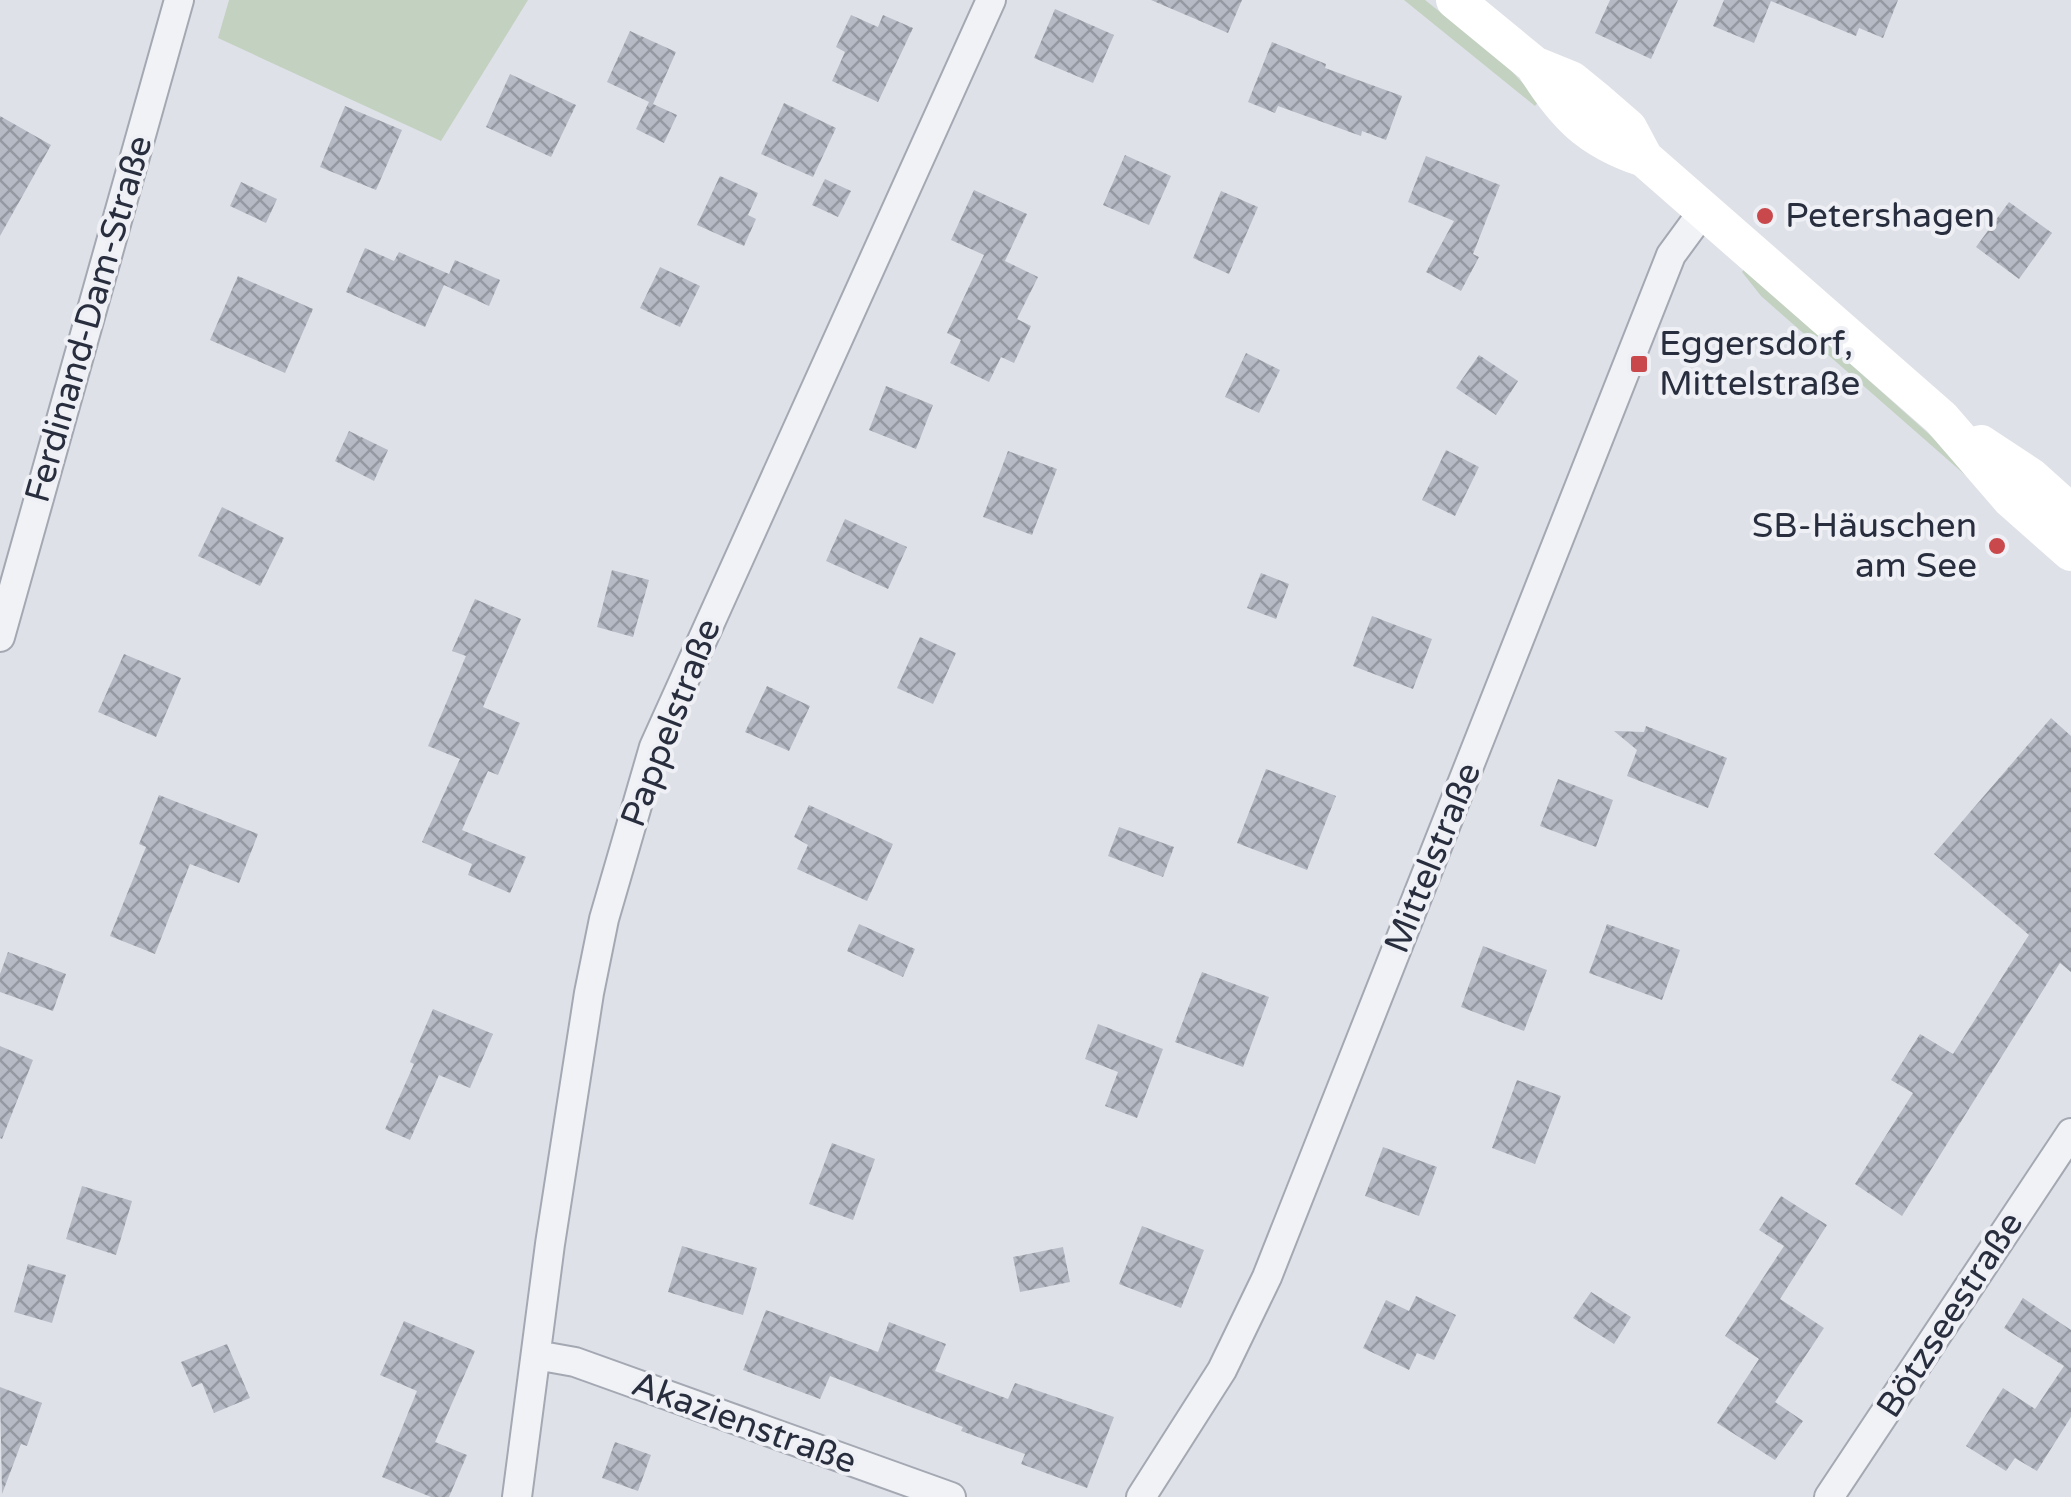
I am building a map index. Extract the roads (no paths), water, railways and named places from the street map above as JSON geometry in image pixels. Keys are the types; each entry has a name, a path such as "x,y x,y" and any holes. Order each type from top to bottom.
{"main road":[{"path":"1455,0 1534,65 1556,100 1579,124 1609,147 1644,158 1941,418 2012,500 2071,552"},
{"path":"1941,418 2031,477 2071,513"}],"street":[{"name":"Ferdinand-Dam-Straße","path":"0,637 178,0"},
{"name":"Pappelstraße","path":"517,1497 589,993 604,919 654,746 992,0"},
{"name":"Mittelstraße","path":"1141,1497 1222,1370 1267,1277 1671,255 1704,210"},
{"name":"Bötzseestraße","path":"1829,1497 2071,1132"},
{"name":"Akazienstraße","path":"536,1355 574,1362 951,1497"}],"place":[{"name":"Petershagen","path":"1765,216"},
{"name":"Eggersdorf, Mittelstraße","path":"1639,364"},
{"name":"SB-Häuschen am See","path":"1997,546"}]}
